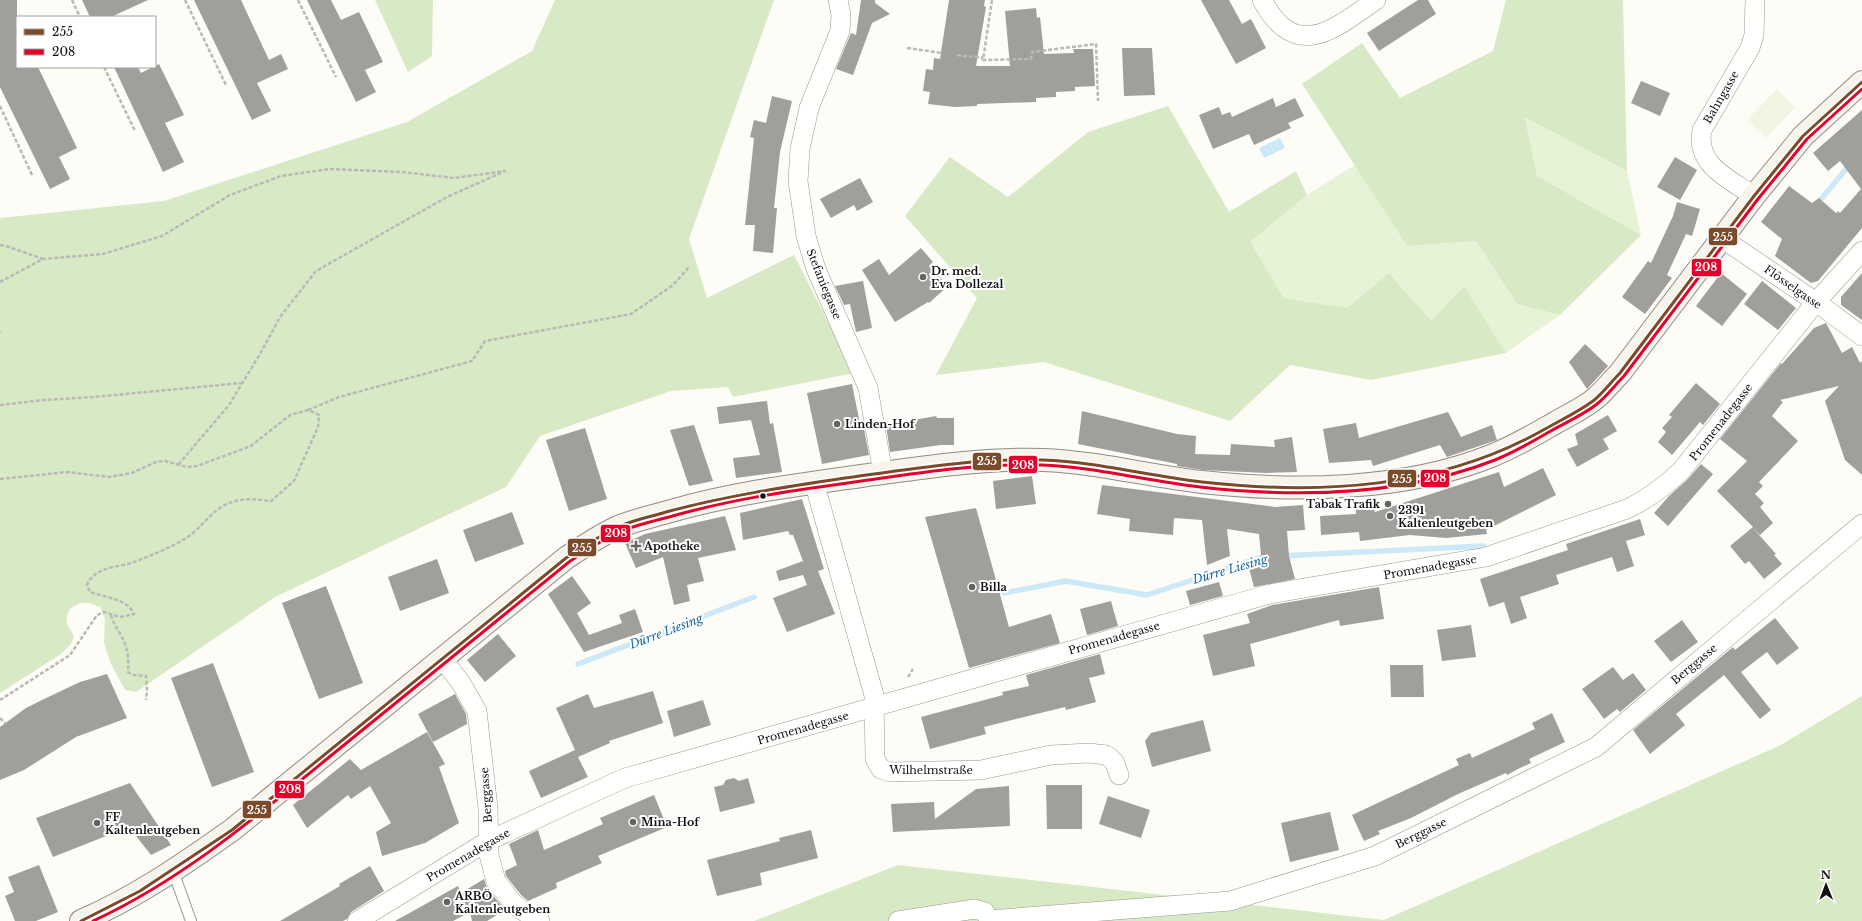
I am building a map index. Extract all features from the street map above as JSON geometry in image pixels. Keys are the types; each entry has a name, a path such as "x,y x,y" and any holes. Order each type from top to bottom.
{"main road":[{"path":"81,921 100,913 173,871 232,830 566,558 590,542 619,527 708,501 763,490 883,473 987,461 1044,460 1070,462 1198,482 1281,488 1317,487 1385,482 1416,477 1455,468 1489,457 1519,444 1595,399 1620,373 1723,239 1754,196 1803,136 1850,91 1862,82"}],"street":[{"name":"Stefaniegasse","path":"838,0 841,16 840,31 809,108 800,149 798,182 806,236 816,269 868,388 883,473"},
{"path":"1262,0 1270,16 1283,27 1298,34 1315,35 1331,30 1376,0"},
{"name":"Bahngasse","path":"1754,196 1710,166 1702,149 1701,136 1702,130 1750,48 1754,35 1755,0"},
{"name":"Flösselgasse","path":"1723,239 1816,302 1862,336"},
{"name":"Promenadegasse","path":"357,921 488,841 625,778 1270,594 1486,557 1627,509 1647,499 1681,472 1816,302 1862,251"},
{"name":"Wilhelmstraße","path":"814,482 874,696 875,759 881,769 889,772 981,770 1051,755 1089,753 1106,755 1109,757 1115,763 1120,775"},
{"name":"Berggasse","path":"898,921 975,909 985,912 989,921 1230,901 1375,856 1596,747 1862,524"},
{"name":"Berggasse","path":"442,658 461,684 477,711 488,808 488,841 491,868 496,881 513,903 523,912 540,921"}],"lane":[{"path":"173,871 191,921"}],"path":[{"path":"72,0 80,16"},
{"path":"185,0 226,85"},
{"path":"298,0 336,77"},
{"path":"983,58 992,0"},
{"path":"957,55 983,58 983,60 1031,59 1032,52 1096,44 1098,102"},
{"path":"907,48 942,53"},
{"path":"104,68 135,132"},
{"path":"0,106 32,175"},
{"path":"0,282 43,259 103,254 162,236 230,196 281,176 329,169 402,172 454,178 505,171 447,197 316,271 280,317 260,354 229,405 178,465"},
{"path":"0,245 43,259"},
{"path":"0,479 67,472 109,477 132,473 156,462 164,461 187,467 197,466 251,446 290,415 339,398 472,361 484,341 631,314 673,284 690,266"},
{"path":"0,406 44,400 93,397 243,382"},
{"path":"0,700 70,655 97,615 104,612 120,617 134,614 132,609 126,604 90,592 87,585 90,579 98,573 108,568 134,562 181,541 194,532 214,511 226,504 240,500 271,501 294,481 318,427 319,415 308,410"},
{"path":"112,615 113,624 125,644 129,665 128,672 134,675 146,676 146,700"},
{"path":"0,718 5,723"}],"green space":[{"path":"375,0 433,0 432,56 408,72"},
{"path":"555,0 774,0 689,239 707,298 794,255 854,373 733,397 728,387 671,391 540,436 506,487 275,597 136,692 125,690 111,664 104,643 105,619 100,607 90,603 80,603 72,607 67,614 67,623 74,637 71,644 61,654 0,693 0,218 164,201 407,122 532,51"},
{"path":"1506,0 1623,0 1627,171 1525,117 1537,176 1641,235 1560,315 1517,304 1476,241 1407,246 1302,84 1362,43 1400,98 1493,51"},
{"path":"1777,89 1795,107 1766,138 1747,120"},
{"path":"1168,106 1229,212 1296,171 1307,195 1250,242 1284,298 1347,308 1389,273 1431,321 1464,286 1506,353 1371,380 1290,365 1230,421 1044,362 936,375 977,298 905,216 950,157 1008,197 1088,132"},
{"path":"1525,116 1627,171 1641,235 1537,176"},
{"path":"1355,165 1407,246 1476,241 1517,304 1560,315 1506,353 1464,286 1431,322 1389,273 1347,308 1284,298 1249,242 1307,195"},
{"path":"1862,696 1862,921 754,921 898,865 1384,920 1779,746"}],"water":[{"path":"1280,138 1285,148 1264,158 1259,148"}],"building":[{"path":"0,0 17,0 16,68 38,68 77,148 59,157 70,179 50,189 0,87"},
{"path":"82,0 148,0 113,16 90,16"},
{"path":"194,0 241,0 269,60 281,54 288,69 257,83 271,111 252,120"},
{"path":"307,0 331,0 341,20 359,12 383,62 365,70 376,92 356,102"},
{"path":"861,0 875,0 875,3 890,14 872,23 853,75 836,69 851,33 856,35"},
{"path":"949,0 985,0 984,6 986,7 976,66 1010,66 1005,11 1036,8 1037,18 1040,17 1044,54 1074,53 1073,49 1093,49 1095,86 1075,87 1075,91 1056,92 1056,97 1036,98 1036,102 977,104 977,106 955,107 928,104 930,92 923,91 926,69 933,70 934,58 940,59"},
{"path":"1201,0 1229,0 1242,24 1251,19 1266,48 1236,64"},
{"path":"1418,0 1428,0 1436,14 1379,51 1367,33"},
{"path":"1122,48 1152,48 1155,95 1124,96"},
{"path":"159,64 184,115 165,123 184,162 163,172 114,68 138,68 141,73 151,68 156,68 156,66"},
{"path":"1641,81 1670,93 1660,116 1631,103"},
{"path":"772,96 792,101 780,152 774,208 777,208 773,253 753,251 755,225 745,225 754,138 750,137 754,120 766,123"},
{"path":"1273,98 1276,107 1295,98 1304,116 1288,123 1291,128 1254,145 1249,134 1213,149 1199,115 1219,107 1222,115 1230,112 1232,117"},
{"path":"1862,110 1862,228 1818,281 1811,283 1775,256 1782,239 1761,222 1789,186 1812,203 1819,198 1836,213 1838,211 1840,213 1861,189 1840,161 1828,171 1813,153"},
{"path":"1675,157 1697,170 1680,200 1657,187"},
{"path":"860,178 873,202 857,211 854,205 831,218 820,199"},
{"path":"1677,202 1700,209 1692,236 1686,234 1667,275 1672,278 1645,314 1622,297 1648,261 1651,263 1673,216"},
{"path":"921,248 933,262 929,266 948,286 929,303 928,302 895,322 862,270 879,259 889,275"},
{"path":"1721,273 1747,294 1722,326 1696,306"},
{"path":"1862,273 1862,320 1841,305 1841,297"},
{"path":"863,281 872,328 856,332 850,304 844,305 835,286"},
{"path":"1762,281 1796,308 1778,330 1744,304"},
{"path":"1826,323 1842,353 1852,347 1860,363 1862,361 1862,475 1845,460 1825,401 1839,386 1780,400 1783,402 1772,416 1798,441 1759,482 1763,486 1755,494 1764,503 1760,507 1773,523 1760,535 1753,528 1776,554 1774,555 1782,564 1764,579 1749,561 1745,564 1730,546 1753,527 1717,491 1747,461 1720,439 1781,363 1782,364 1814,328"},
{"path":"1585,344 1608,366 1587,389 1569,362"},
{"path":"1696,383 1720,404 1703,425 1700,422 1672,455 1658,442 1666,432 1662,428 1672,417 1669,415"},
{"name":"Linden-Hof","path":"852,384 861,429 864,429 869,455 822,464 807,393"},
{"path":"767,401 770,424 773,423 782,472 736,478 733,458 760,455 751,420 719,424 717,407"},
{"path":"1082,411 1177,434 1196,436 1195,454 1230,455 1231,444 1275,447 1274,440 1292,437 1297,472 1266,473 1203,470 1177,466 1177,464 1078,444"},
{"path":"1448,412 1461,437 1492,425 1497,440 1447,457 1440,445 1373,466 1371,460 1329,463 1323,429 1356,423 1359,438"},
{"path":"1608,415 1617,431 1603,439 1609,449 1577,467 1567,449 1578,445 1575,434"},
{"path":"936,416 937,418 954,418 954,445 941,445 890,452 886,425"},
{"path":"694,425 713,481 689,486 670,430"},
{"path":"585,428 607,499 569,511 546,440"},
{"path":"1701,464 1713,474 1668,526 1654,513"},
{"path":"1543,468 1556,495 1486,530 1487,534 1446,538 1410,535 1360,541 1359,532 1321,535 1320,516 1356,514 1355,502 1370,501 1375,512 1499,472 1504,487"},
{"path":"1032,476 1036,504 996,509 993,481"},
{"path":"1102,485 1275,507 1303,505 1305,530 1287,531 1289,556 1295,579 1254,587 1249,568 1262,565 1259,534 1227,529 1230,556 1207,565 1202,520 1174,518 1173,535 1129,531 1130,519 1097,514"},
{"path":"802,499 824,569 818,571 835,614 787,632 773,598 807,585 803,575 779,581 776,571 803,561 793,535 790,535 788,531 743,540 740,513"},
{"name":"Billa","path":"976,508 1009,627 1051,614 1060,643 969,668 925,517"},
{"path":"512,512 524,544 475,562 463,530"},
{"path":"725,516 736,550 698,558 704,581 687,585 690,601 674,605 663,557 636,568 625,543 645,534"},
{"path":"1640,519 1645,535 1626,541 1634,566 1617,572 1612,557 1556,575 1559,584 1520,597 1527,618 1511,624 1504,602 1489,607 1480,579 1568,550 1566,544"},
{"path":"437,559 449,593 400,611 388,577"},
{"path":"572,576 591,603 577,613 589,635 622,623 619,615 635,609 643,632 584,652 548,594"},
{"path":"1219,582 1223,596 1190,605 1186,591"},
{"path":"326,586 363,683 319,699 282,603"},
{"path":"1379,587 1384,619 1340,626 1339,620 1250,644 1255,666 1213,676 1203,635 1250,623 1247,614 1272,605"},
{"path":"1111,601 1118,626 1087,635 1080,609"},
{"path":"1775,618 1799,648 1777,665 1767,652 1741,672 1771,710 1760,719 1724,675 1676,714 1685,725 1650,754 1633,730 1733,647 1735,650"},
{"path":"1682,620 1698,642 1671,662 1654,641"},
{"path":"1471,625 1476,657 1442,661 1437,630"},
{"path":"498,634 516,656 485,682 467,660"},
{"path":"1100,654 1105,674 1089,678 1096,702 1066,710 1065,707 984,727 986,734 930,749 921,717 1003,695 1002,692 1029,686 1026,675"},
{"path":"213,663 254,772 212,787 171,678"},
{"path":"1390,665 1423,665 1424,697 1391,697"},
{"path":"1613,667 1623,680 1633,673 1646,690 1620,712 1617,709 1604,719 1582,689"},
{"path":"107,674 127,718 76,737 24,770 0,780 0,727 26,708 44,699 80,682"},
{"path":"653,691 663,723 609,741 610,743 578,757 588,777 541,798 529,771 575,750 556,708 588,694 594,708"},
{"path":"455,694 466,714 467,724 433,742 418,714"},
{"path":"703,700 711,725 674,737 667,711"},
{"path":"1552,713 1565,742 1529,759 1531,763 1507,775 1506,773 1458,794 1411,818 1378,831 1380,834 1364,841 1352,815 1459,765 1456,759 1470,753 1472,758 1535,729 1532,723"},
{"path":"1203,720 1211,751 1152,767 1145,741 1151,733"},
{"path":"427,732 445,764 439,767 459,823 425,843 382,856 376,832 391,823 370,786 351,799 348,795 307,828 293,805 350,759 361,770"},
{"path":"734,778 739,781 748,778 755,803 720,812 714,787 723,785 726,780"},
{"name":"FF Kaltenleutgeben","path":"130,783 171,845 151,855 129,827 53,857 36,818"},
{"path":"1046,785 1082,785 1082,829 1047,829"},
{"path":"1009,786 1010,826 893,832 891,804 934,802 935,819 976,789"},
{"path":"654,795 667,827 598,856 602,863 556,883 557,888 528,901 521,895 506,876 505,871 517,865 509,844 538,830 544,850 603,824 600,818"},
{"path":"1108,796 1150,810 1141,838 1099,824"},
{"path":"1330,812 1339,850 1290,862 1281,823"},
{"path":"811,830 818,858 760,873 762,885 717,896 707,860 780,841 779,838"},
{"path":"39,865 58,912 36,921 15,921 5,896 14,892 8,877"},
{"path":"370,866 384,891 351,912 347,919 343,921 280,921 340,886 339,884"},
{"path":"484,879 487,888 505,910 487,921 472,921 470,912 453,921 395,921 458,886 461,893"}],"waterway":[{"name":"Dürre Liesing","path":"1822,198 1851,163"},
{"name":"Dürre Liesing","path":"1281,556 1484,546"},
{"name":"Dürre Liesing","path":"1004,593 1066,581 1147,595 1262,557 1269,557"},
{"name":"Dürre Liesing","path":"578,664 754,597"}],"transit line":[{"name":"255","path":"81,921 140,891 232,830 566,558 592,541 630,522 688,506 755,492 968,462 1018,460 1063,461 1202,482 1291,488 1335,487 1378,483 1421,476 1464,464 1505,449 1575,412 1600,395 1620,373 1754,196 1803,136 1862,82"},
{"name":"208","path":"93,921 126,905 188,866 218,845 276,800 569,562 595,545 621,531 633,527 691,511 758,497 803,489 969,467 1017,465 1061,466 1200,487 1312,493 1350,491 1424,481 1460,472 1509,454 1592,408 1604,398 1624,376 1758,199 1807,139 1862,89"}],"place":[{"name":"Dr. med. Eva Dollezal","path":"923,277"},
{"name":"Linden-Hof","path":"837,424"},
{"name":"Tabak Trafik","path":"1388,504"},
{"name":"2391 Kaltenleutgeben","path":"1390,516"},
{"name":"Apotheke","path":"636,546"},
{"name":"Billa","path":"972,587"},
{"name":"Mina-Hof","path":"633,822"},
{"name":"FF Kaltenleutgeben","path":"97,823"},
{"name":"ARBÖ Kaltenleutgeben","path":"447,902"}]}
